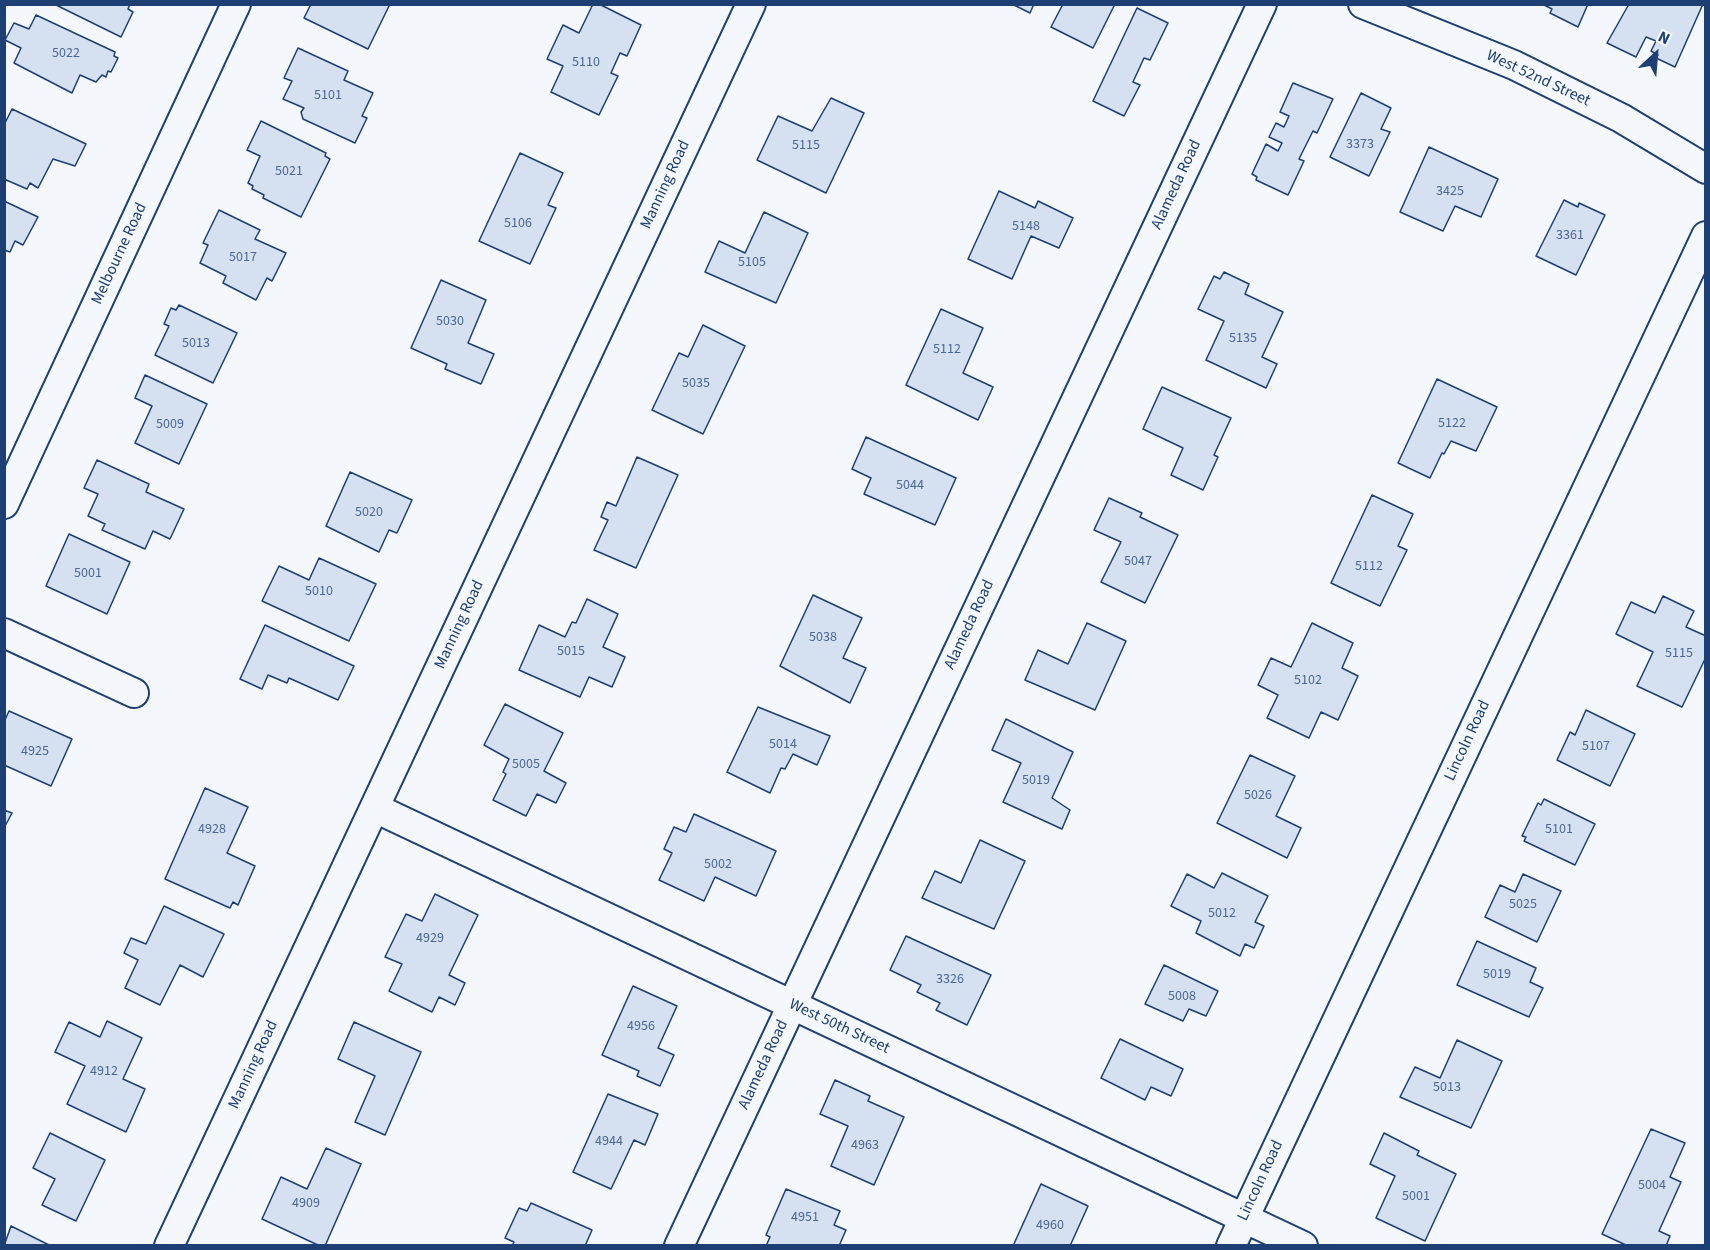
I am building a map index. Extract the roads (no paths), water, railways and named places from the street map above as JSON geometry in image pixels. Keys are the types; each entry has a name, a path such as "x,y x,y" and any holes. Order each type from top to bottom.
{"street":[{"name":"Melbourne Road","path":"4,504 236,4"},
{"name":"Manning Road","path":"169,1245 751,4"},
{"name":"Alameda Road","path":"679,1245 1262,4"},
{"name":"West 52nd Street","path":"1363,4 1514,65 1621,118 1706,169"},
{"name":"Lincoln Road","path":"1231,1245 1706,236"},
{"path":"4,633 134,693"},
{"name":"West 50th Street","path":"375,808 1304,1245"}]}
